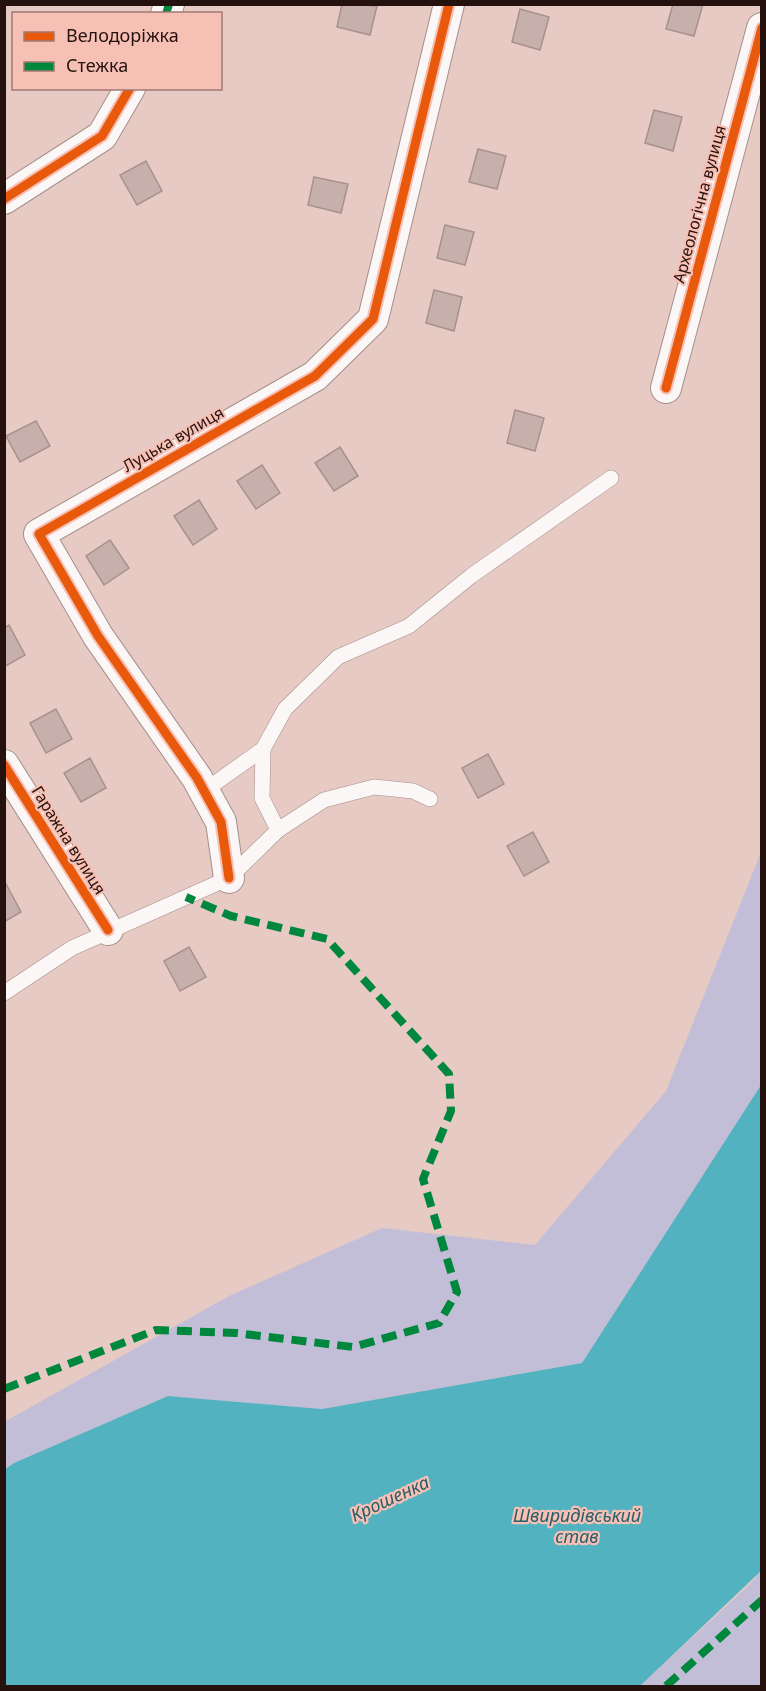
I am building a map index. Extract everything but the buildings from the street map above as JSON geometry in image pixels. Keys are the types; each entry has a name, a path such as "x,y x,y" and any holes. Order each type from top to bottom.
{"street":[{"name":"Луцька вулиця","path":"229,878 221,822 204,791 98,636 39,534 315,376 374,319 449,4"},
{"name":"Археологічна вулиця","path":"666,388 762,28"},
{"path":"4,199 102,136 129,90"},
{"name":"Гаражна вулиця","path":"4,765 108,930"}],"lane":[{"path":"204,791 263,749 285,709 338,657 409,626 471,576 610,478"},
{"path":"263,749 262,798 278,830"},
{"path":"4,993 72,948 229,878 278,830 324,800 374,787 413,791 430,799"}],"shaded area":[{"path":"761,852 761,1085 582,1363 322,1409 168,1396 5,1469 4,1422 229,1296 382,1228 535,1245 666,1091"},
{"path":"761,1571 761,1686 640,1686 748,1586"}],"water":[{"name":"Швиридівський став","path":"761,1085 761,1571 640,1686 5,1686 5,1469 168,1396 322,1409 582,1363"}],"marked path":[{"path":"167,12 169,4"},
{"path":"4,1389 156,1330 236,1333 353,1347 439,1323 457,1292 423,1179 451,1111 449,1074 327,939 231,916 186,897"},
{"path":"666,1686 762,1600"}],"cycle path":[{"path":"229,878 221,822 197,778 98,636 39,534 315,376 373,319 449,4"},
{"path":"666,388 762,28"},
{"path":"4,199 102,136 129,90"},
{"path":"4,765 108,930"}],"water label":[{"name":"Крошенка","path":"390,1499"}]}
